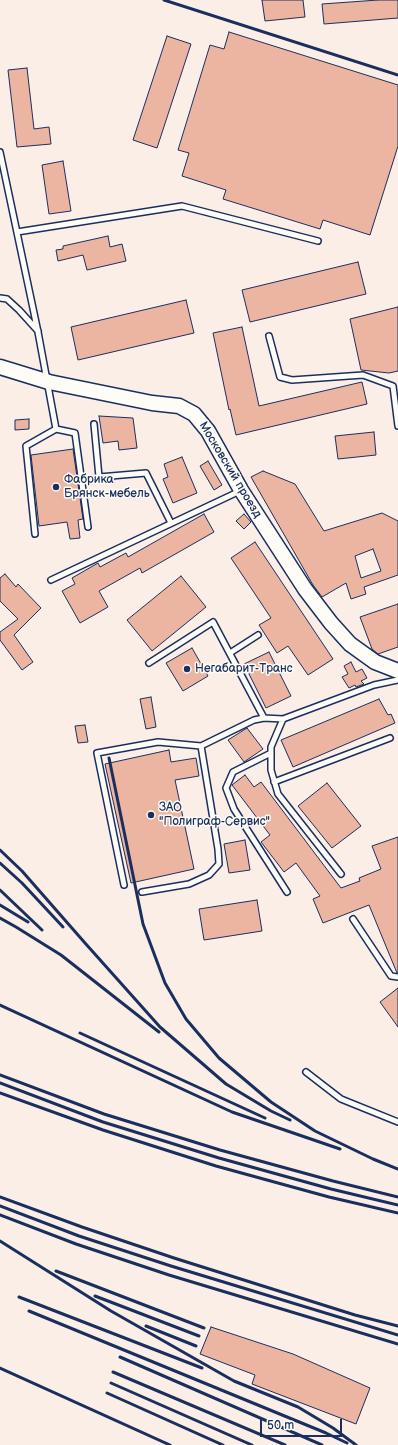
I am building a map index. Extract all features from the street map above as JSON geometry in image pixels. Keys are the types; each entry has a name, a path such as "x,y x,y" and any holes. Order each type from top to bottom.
{"street":[{"name":"Московский проезд","path":"0,367 49,382 152,403 179,406 194,414 208,430 241,490 305,589 331,623 350,644 375,662 398,671"}],"lane":[{"path":"0,152 49,382 56,429"},
{"path":"17,232 182,206 318,240"},
{"path":"0,298 8,300 38,332"},
{"path":"269,336 280,377 292,380 363,375 393,386 396,400 398,426"},
{"path":"94,424 99,477 146,473 171,523"},
{"path":"35,534 26,446 56,429 75,433 88,527"},
{"path":"51,580 241,490"},
{"path":"149,663 213,622 264,718"},
{"path":"230,653 258,634"},
{"path":"124,884 97,753 158,742 201,746 254,720 264,718 283,719 374,684 398,680"},
{"path":"283,719 271,747 271,770 278,794 342,874"},
{"path":"274,782 390,738"},
{"path":"142,892 190,884 209,875 219,864 218,849 201,746"},
{"path":"271,753 233,772 226,788 234,809 287,892"},
{"path":"353,919 391,976 398,977"},
{"path":"306,1072 341,1099 398,1122"}],"building":[{"path":"262,0 303,0 305,17 265,21"},
{"path":"398,0 398,18 324,24 322,4"},
{"path":"229,32 398,85 398,146 370,235 323,220 320,229 223,199 226,190 182,176 189,153 178,150 210,45 224,49"},
{"path":"167,36 191,44 157,148 133,140"},
{"path":"27,68 34,129 49,127 51,144 17,147 8,70"},
{"path":"63,161 71,211 49,214 42,165"},
{"path":"108,236 110,247 122,244 126,261 87,270 83,255 58,261 56,250 63,249 63,246"},
{"path":"358,262 366,294 250,322 242,290"},
{"path":"186,300 194,333 78,360 71,327"},
{"path":"398,307 398,371 389,373 361,370 350,319"},
{"path":"242,327 259,406 362,382 367,404 236,435 230,409 229,410 213,333"},
{"path":"99,416 133,418 137,448 119,450 118,441 103,443"},
{"path":"29,419 29,429 15,430 15,420"},
{"path":"374,432 376,455 338,459 335,436"},
{"name":"Фабрика Брянск-мебель","path":"73,449 83,519 78,520 80,538 70,539 67,522 39,526 31,455"},
{"path":"182,457 197,493 173,503 163,479 168,477 164,464"},
{"path":"208,461 222,485 214,490 200,466"},
{"path":"263,471 295,484 324,531 382,513 398,521 398,575 364,587 366,594 351,599 346,583 322,597 313,585 251,477","holes":["373,549 381,571 361,578 355,556"]},
{"path":"204,514 214,532 142,573 140,568 99,591 108,607 80,623 62,591 75,584 72,578 98,563 100,567 126,553 128,557"},
{"path":"244,514 251,522 244,529 236,521"},
{"path":"255,542 333,659 308,675 288,646 277,653 259,625 271,618 231,558"},
{"path":"5,574 16,587 18,584 41,608 14,635 33,662 22,670 0,640 0,632 18,619 0,601 0,578"},
{"path":"181,576 206,607 152,651 127,620"},
{"path":"398,604 398,647 378,654 372,649 360,617"},
{"name":"Негабарит-Транс","path":"192,648 208,676 183,691 166,663"},
{"path":"269,652 291,696 266,708 244,664"},
{"path":"351,662 356,672 362,669 367,678 361,681 364,684 356,687 355,685 349,688 342,677 348,674 344,666"},
{"path":"151,697 156,727 146,729 140,699"},
{"path":"379,699 388,715 391,714 395,723 293,767 281,740"},
{"path":"85,725 88,742 78,743 75,726"},
{"path":"247,728 263,749 244,762 228,740"},
{"path":"169,750 171,762 196,758 199,776 175,780 194,869 131,883 105,764"},
{"path":"245,775 254,787 261,782 341,888 360,881 359,878 381,869 372,846 398,837 398,973 369,905 323,923 313,899 320,896 296,863 284,872 261,842 270,835 232,785"},
{"path":"327,783 361,826 332,848 298,806"},
{"path":"245,840 250,870 229,873 224,844"},
{"path":"257,900 262,931 204,940 199,909"},
{"path":"398,988 398,1027 380,1002"},
{"path":"211,1327 293,1354 370,1388 356,1424 252,1384 255,1375 200,1354"}],"railway":[{"path":"164,0 398,75"},
{"path":"109,758 143,924 165,983 186,1019 219,1058 271,1102 315,1131 373,1159 398,1169"},
{"path":"0,850 22,871 160,1027 226,1084 271,1111 290,1120"},
{"path":"0,863 22,883 63,927"},
{"path":"0,890 42,930"},
{"path":"0,905 28,922"},
{"path":"0,918 61,955 159,1032"},
{"path":"0,1005 232,1112 340,1149"},
{"path":"80,1033 265,1118"},
{"path":"0,1075 104,1114 220,1150 398,1197"},
{"path":"0,1083 103,1122 219,1158 331,1189 398,1205"},
{"path":"0,1093 103,1130 216,1166 329,1197 398,1213"},
{"path":"0,1197 174,1258 355,1315 398,1326"},
{"path":"0,1206 79,1236 171,1266 398,1335"},
{"path":"0,1215 76,1244 169,1275 398,1344"},
{"path":"0,1241 111,1311 234,1381 298,1407 333,1428 356,1445"},
{"path":"56,1271 204,1328"},
{"path":"95,1296 199,1336"},
{"path":"19,1297 202,1368"},
{"path":"29,1311 347,1443"},
{"path":"146,1326 196,1346"},
{"path":"120,1357 322,1445"},
{"path":"0,1368 170,1445"},
{"path":"113,1372 285,1445"},
{"path":"111,1383 252,1445"},
{"path":"107,1393 223,1445"}],"place":[{"name":"Фабрика Брянск-мебель","path":"56,487"},
{"name":"Негабарит-Транс","path":"187,669"},
{"name":"ЗАО \"Полиграф-Сервис\"","path":"151,815"}]}
